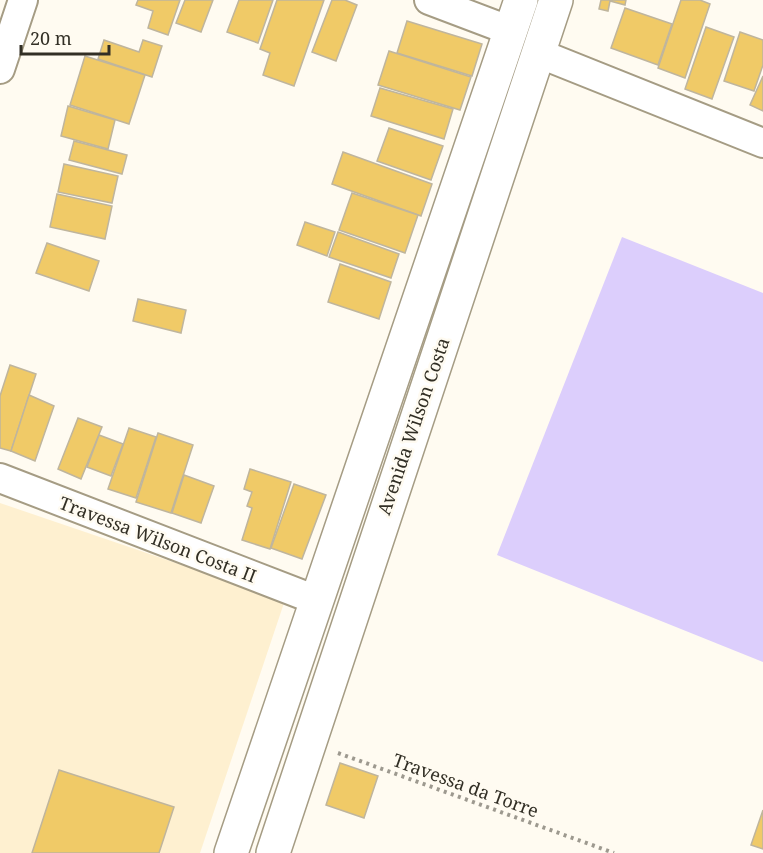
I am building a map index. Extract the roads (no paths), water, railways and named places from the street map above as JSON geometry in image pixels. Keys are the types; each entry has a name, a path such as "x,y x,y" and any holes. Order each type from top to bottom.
{"street":[{"path":"0,69 22,0"},
{"path":"429,0 511,31"},
{"path":"231,853 521,0"},
{"name":"Avenida Wilson Costa","path":"273,853 556,0"},
{"path":"538,53 763,143"},
{"name":"Travessa Wilson Costa II","path":"0,478 316,600"},
{"path":"347,511 381,522"}]}
